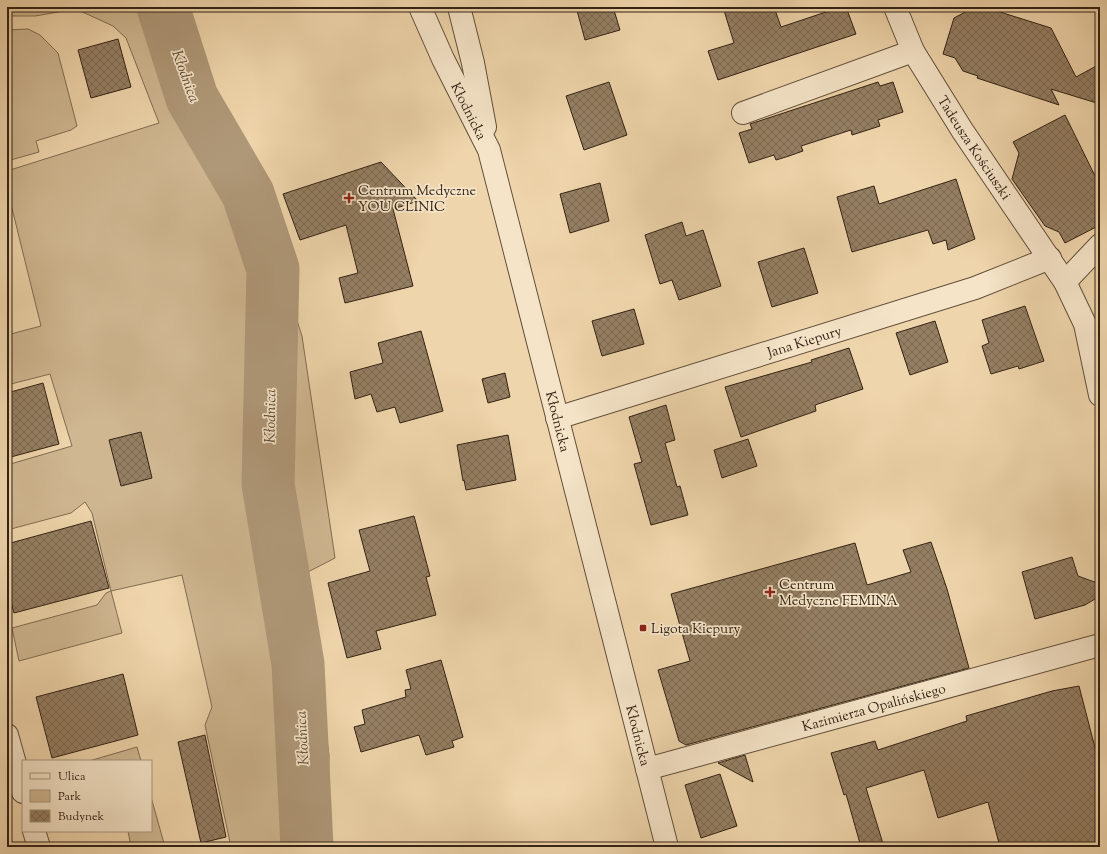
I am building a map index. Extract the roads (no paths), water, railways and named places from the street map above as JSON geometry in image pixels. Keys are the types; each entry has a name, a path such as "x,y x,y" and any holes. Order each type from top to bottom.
{"street":[{"name":"Kłodnicka","path":"420,7 443,59 489,150 667,847"},
{"path":"459,7 474,63 489,150"},
{"name":"Tadeusza Kościuszki","path":"895,7 913,52 962,130 1065,282 1085,324 1100,395"},
{"path":"743,113 913,52"},
{"path":"1065,282 1100,245"},
{"name":"Jana Kiepury","path":"557,418 974,288 1050,258"},
{"name":"Kazimierza Opalińskiego","path":"647,768 1100,645"},
{"path":"7,735 22,788"},
{"path":"34,832 38,847"}],"waterway":[{"name":"Kłodnica","path":"163,7 192,98 248,194 273,269 268,484 298,664 307,847"}],"place":[{"name":"Centrum Medyczne YOU CLINIC","path":"349,198"},
{"name":"Centrum Medyczne FEMINA","path":"770,592"},
{"name":"Ligota Kiepury","path":"643,628"}]}
